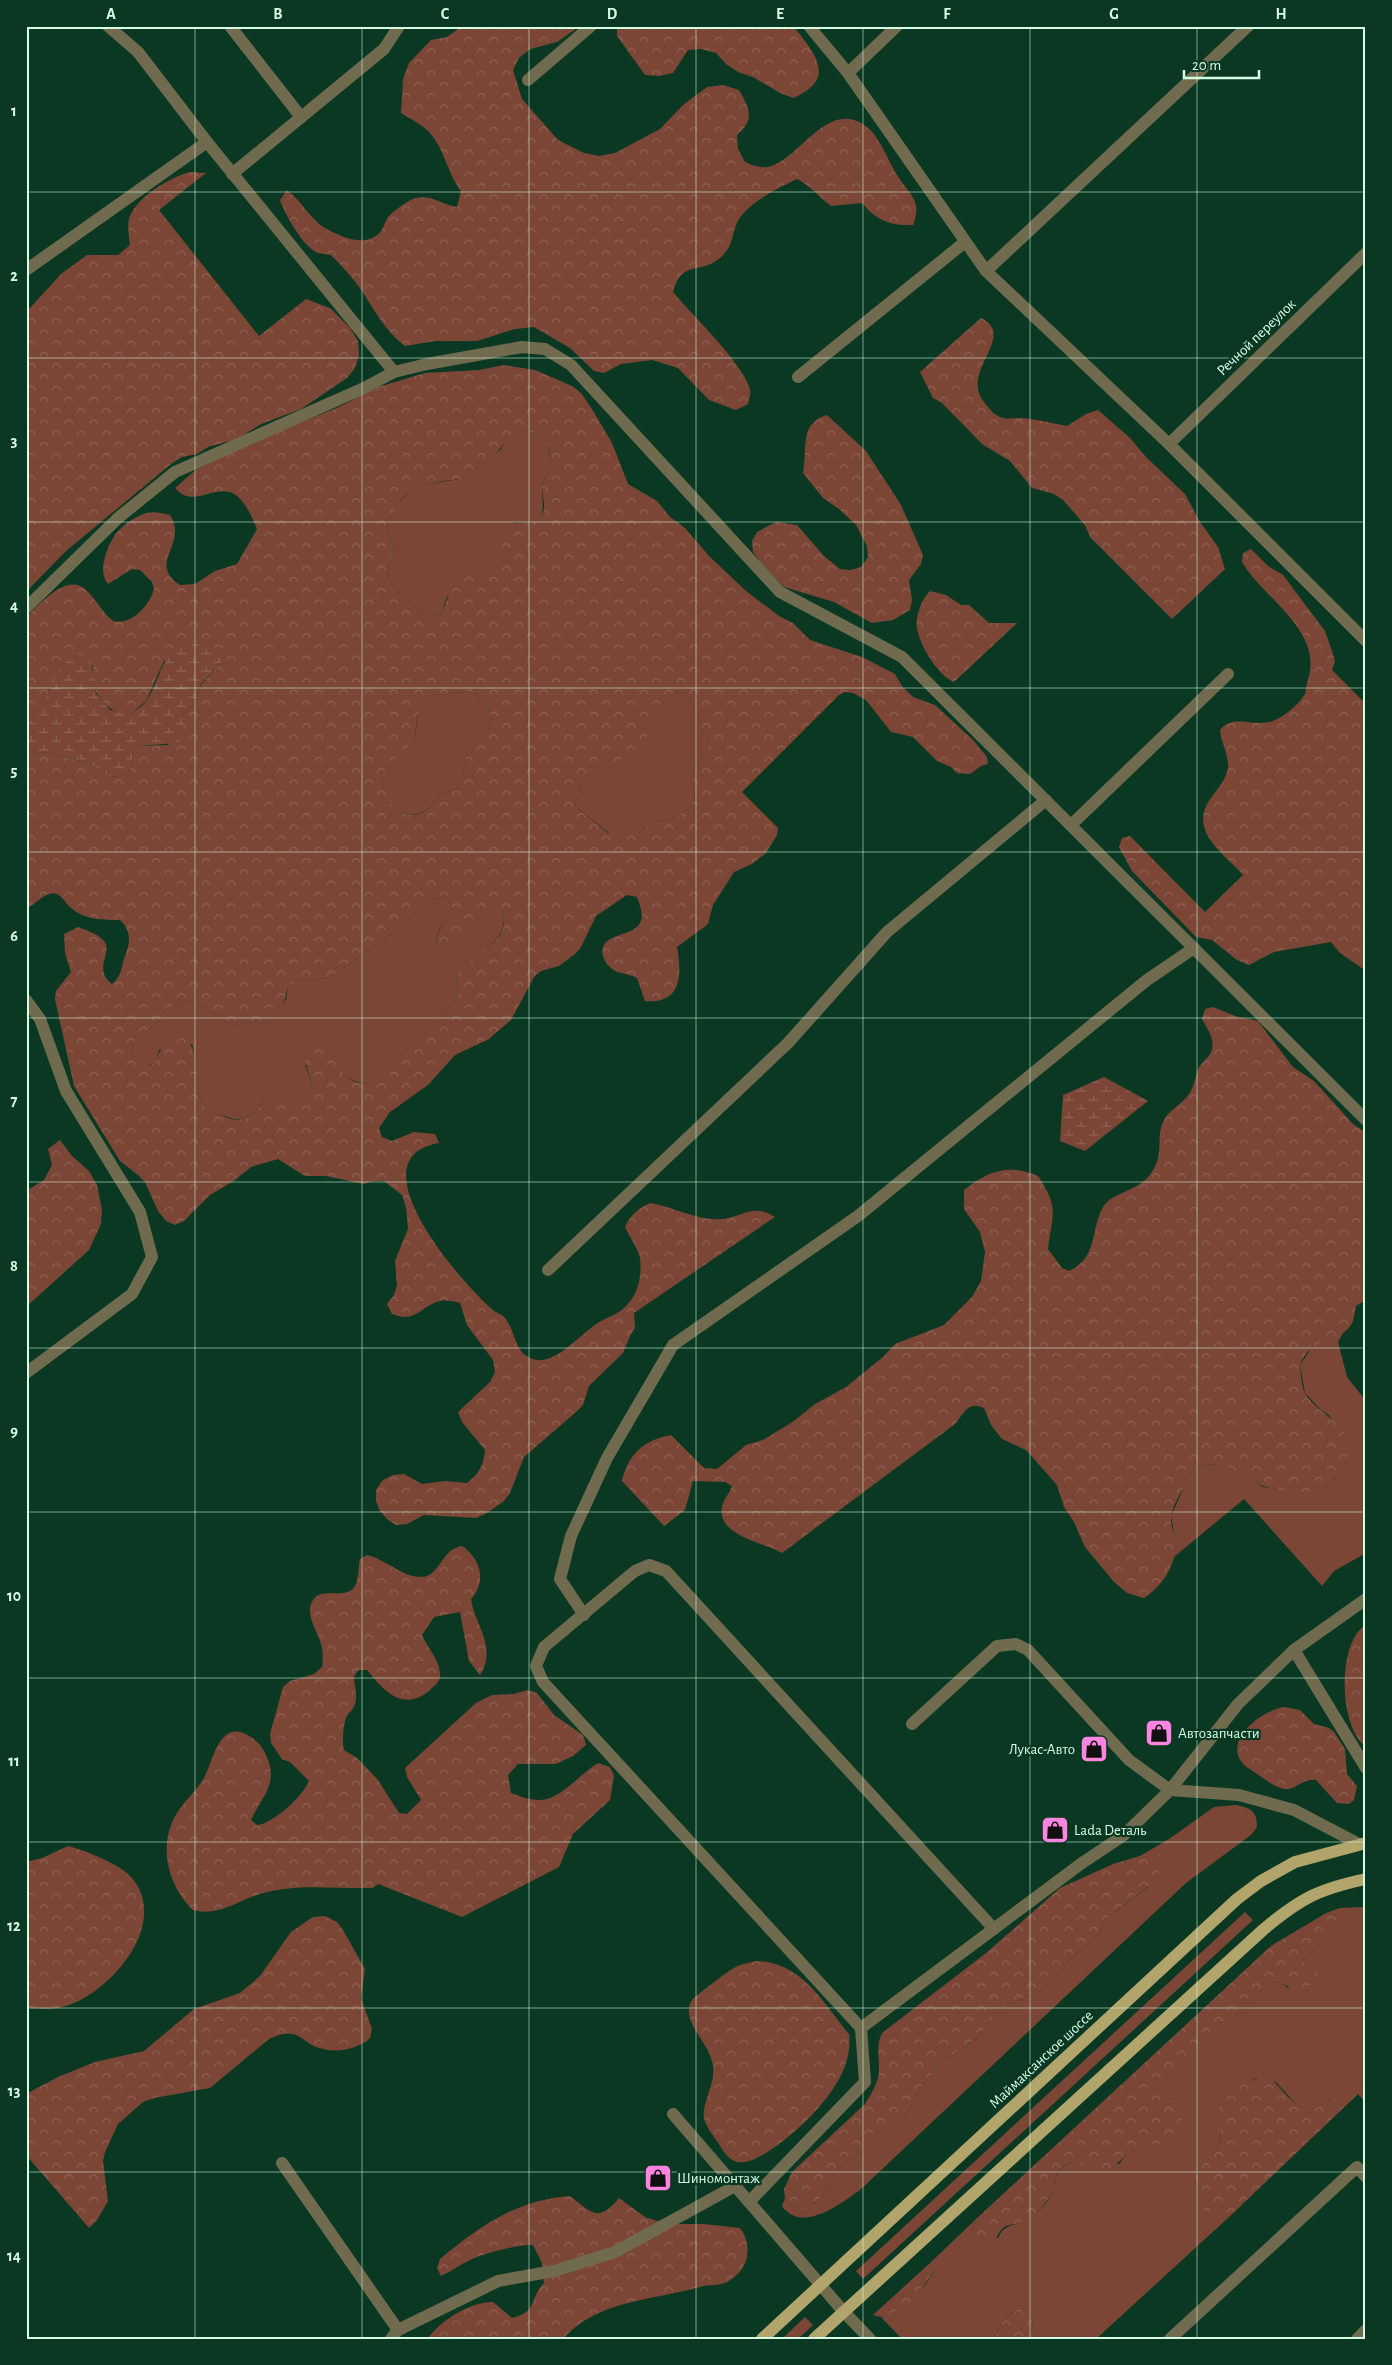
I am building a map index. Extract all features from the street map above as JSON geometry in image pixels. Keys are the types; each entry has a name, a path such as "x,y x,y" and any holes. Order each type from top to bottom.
{"main road":[{"name":"Маймаксанское шоссе","path":"762,2339 1237,1899 1261,1881 1295,1862 1362,1844"},
{"path":"814,2339 1264,1929 1309,1895 1335,1886 1366,1879"}],"street":[{"path":"108,26 138,52 232,174 394,372"},
{"path":"230,26 301,117"},
{"path":"232,174 384,49 399,26"},
{"path":"528,80 591,26"},
{"path":"809,26 848,73 986,271 1169,444 1366,640"},
{"path":"848,73 897,26"},
{"path":"986,271 1248,26"},
{"path":"26,270 207,142"},
{"path":"798,377 965,242"},
{"name":"Речной переулок","path":"1169,444 1366,253"},
{"path":"26,608 118,518 175,472 364,388 394,372 427,364 522,347 545,349 571,365 780,592 902,657 1366,1120"},
{"path":"1071,825 1228,674"},
{"path":"548,1270 788,1043 887,932 1046,800"},
{"path":"584,1615 560,1580 571,1536 607,1458 673,1344 858,1216 1147,980 1194,948"},
{"path":"26,1000 40,1019 66,1091 140,1212 152,1257 132,1294 26,1373"},
{"path":"749,2202 865,2082 861,2028 543,1682 536,1666 544,1647 634,1571 649,1565 666,1571 994,1929"},
{"path":"861,2028 1082,1863 1124,1835 1170,1790 1238,1704 1294,1650 1366,1599"},
{"path":"912,1724 997,1646 1016,1644 1028,1650 1130,1760 1170,1790 1239,1795 1294,1810 1362,1844"},
{"path":"1294,1650 1366,1768"},
{"path":"674,2114 844,2312 870,2339"},
{"path":"282,2163 394,2334 498,2281 554,2271 615,2252 735,2186"},
{"path":"1170,2339 1357,2167 1366,2177"},
{"path":"1357,2339 1366,2330"}],"green space":[{"path":"462,26 580,26 557,42 530,49 519,58 513,70 522,99 558,140 584,153 599,156 615,153 660,129 683,105 707,87 723,85 739,90 746,103 749,114 743,130 737,135 738,149 745,162 755,166 770,166 785,159 829,123 841,119 854,120 872,132 881,144 895,172 912,195 916,205 916,217 913,225 884,221 873,214 862,203 831,206 811,188 797,179 767,194 747,209 738,221 728,250 716,261 685,272 681,276 673,292 716,339 737,366 750,389 748,404 736,410 709,400 678,368 652,360 621,364 604,373 594,371 570,348 534,327 515,329 477,341 436,341 405,346 386,327 359,286 335,259 331,255 316,252 305,243 290,221 280,200 287,190 325,228 354,240 369,239 375,236 381,231 388,217 413,199 425,197 457,207 461,191 438,144 427,130 401,113 403,79 409,63 431,40 447,37"},
{"path":"617,26 793,26 815,56 819,74 815,83 807,91 793,98 780,93 753,77 738,72 726,64 716,53 701,49 688,50 673,73 659,76 645,75 617,36"},
{"path":"190,172 206,173 159,210 259,336 306,299 330,308 350,328 358,341 359,355 355,368 347,378 301,409 261,424 237,439 208,447 197,454 182,457 171,464 66,551 26,592 26,309 30,308 61,274 87,255 118,255 130,245 129,221 135,207 157,188 182,174"},
{"path":"981,318 991,326 994,334 992,345 978,379 978,391 990,410 1004,418 1021,418 1067,426 1086,414 1098,410 1130,438 1146,457 1185,494 1200,522 1218,547 1225,569 1172,619 1090,537 1085,525 1063,500 1054,494 1032,488 1010,461 982,444 942,403 933,398 920,372"},
{"path":"504,365 535,370 572,386 581,393 612,443 628,484 657,501 670,517 685,528 709,556 746,591 779,616 793,623 810,640 862,657 895,674 902,686 913,697 935,705 973,740 987,757 988,764 981,766 970,774 957,773 951,767 937,761 913,737 891,732 866,700 853,693 845,692 839,695 742,792 778,828 777,835 766,853 752,864 734,872 713,905 708,924 677,947 679,977 673,993 657,1001 645,1001 637,978 615,971 605,961 603,948 606,943 610,939 636,928 642,917 637,897 627,895 596,916 581,947 575,954 559,966 541,971 534,977 511,1020 489,1039 455,1055 428,1085 390,1112 379,1128 382,1137 392,1141 414,1132 435,1134 439,1143 415,1154 406,1172 410,1196 422,1223 440,1251 479,1297 494,1311 504,1317 519,1348 529,1358 537,1360 555,1356 590,1329 616,1314 630,1301 638,1286 641,1268 636,1247 625,1227 632,1215 642,1207 650,1203 695,1216 713,1219 723,1219 755,1211 768,1213 775,1217 634,1313 635,1328 623,1353 589,1386 583,1405 524,1457 510,1493 504,1501 476,1518 424,1515 407,1524 396,1525 380,1511 376,1501 376,1490 383,1480 393,1475 404,1474 422,1484 445,1481 467,1483 478,1472 482,1465 485,1450 462,1422 458,1412 490,1382 495,1372 493,1360 467,1325 460,1303 440,1301 407,1317 392,1314 387,1304 394,1295 397,1285 395,1261 408,1229 406,1207 402,1195 384,1181 373,1181 364,1184 326,1176 305,1176 278,1159 251,1167 235,1180 210,1195 184,1221 175,1225 166,1221 158,1211 145,1182 120,1161 74,1086 55,999 56,991 71,972 65,953 64,934 78,927 94,933 102,939 107,949 103,966 104,972 106,978 112,984 119,975 128,946 127,928 120,920 82,915 71,908 62,897 53,893 46,895 26,909 26,752 31,755 41,752 51,753 91,764 110,777 120,776 129,771 137,746 168,745 182,735 182,716 196,702 201,685 221,663 164,661 146,701 129,715 112,710 100,699 93,683 93,665 50,688 43,708 26,726 26,617 53,592 69,585 77,585 85,589 113,621 120,622 139,613 152,595 154,589 152,582 140,570 132,569 108,584 103,572 105,556 115,535 132,520 146,513 155,512 170,515 175,535 167,561 167,569 171,577 180,585 195,584 215,571 237,564 257,529 243,503 230,492 215,492 195,497 181,494 175,488 198,468 257,440 339,407 378,387 425,373 479,370","holes":["525,431 536,433 545,438 551,464 542,486 544,510 540,518 535,521 509,525 504,532 502,541 504,566 477,579 468,575 452,588 441,614 432,617 402,597 389,580 388,569 394,547 386,525 398,503 411,491 428,484 474,475 490,462 510,438","469,691 482,699 486,705 491,717 490,724 483,737 467,754 458,788 438,796 430,807 421,813 412,815 402,813 394,808 388,799 384,789 384,776 392,760 406,749 413,740 419,710 436,695","677,691 682,694 690,700 707,739 708,752 695,765 692,774 695,796 691,807 674,818 655,822 639,833 608,833 575,806 580,783 589,775 629,755 638,747 646,739 659,706","445,897 451,904 449,915 439,931 436,942 446,946 490,910 502,910 504,921 502,930 489,947 456,975 459,993 448,1010 428,1029 423,1038 385,1067 373,1083 362,1083 348,1078 323,1048 313,1049 306,1055 306,1065 312,1085 311,1095 295,1105 275,1101 264,1102 248,1116 239,1120 212,1112 203,1105 199,1096 195,1055 185,1037 163,1048 156,1061 149,1066 131,1054 133,1043 158,1022 163,1012 184,1001 204,1007 231,1026 253,1022 265,1024 275,1019 282,1009 288,987 296,981 329,978 386,938 432,899"]},
{"path":"827,415 866,451 901,505 923,555 921,564 909,580 912,600 910,610 893,620 872,623 834,602 784,587 753,552 752,541 757,532 776,522 797,525 824,556 840,569 851,570 861,567 868,557 867,546 856,525 839,509 823,498 803,473 808,431 812,424"},
{"path":"525,431 536,433 545,438 550,458 550,469 542,486 542,515 534,522 515,522 504,547 506,556 505,566 447,597 441,614 432,617 402,597 389,580 388,569 394,547 386,525 395,506 411,490 421,485 466,478 500,450 506,440 514,433"},
{"path":"1251,549 1268,566 1283,575 1325,631 1335,662 1332,670 1366,704 1366,971 1340,953 1331,942 1274,952 1249,965 1237,960 1212,940 1196,937 1132,871 1119,847 1122,838 1130,836 1205,912 1243,875 1211,841 1203,821 1205,810 1224,780 1228,768 1220,730 1231,722 1266,723 1286,713 1305,694 1311,664 1308,648 1301,632 1242,562 1243,553"},
{"path":"930,591 946,595 961,605 969,605 989,623 1017,623 954,682 948,679 930,659 921,642 917,628 918,613"},
{"path":"203,643 213,646 220,652 221,663 201,684 196,702 182,716 182,735 179,743 137,746 129,771 120,776 110,777 91,764 51,753 41,752 31,755 26,752 26,726 35,717 62,668 79,653 90,656 96,694 110,710 129,715 147,700 165,662 170,656 188,646"},
{"path":"469,691 482,699 491,717 488,730 467,754 458,788 438,796 430,807 420,813 410,815 401,812 393,807 386,798 383,787 384,774 388,764 411,743 416,731 419,710 436,695"},
{"path":"677,691 692,704 708,743 708,752 695,765 692,774 695,796 691,807 674,818 655,822 639,833 609,833 575,806 580,783 654,717 659,706"},
{"path":"445,897 451,904 449,916 439,931 436,942 446,945 490,910 502,910 504,920 502,930 489,947 456,975 459,993 448,1010 428,1029 423,1038 385,1067 373,1083 362,1083 353,1080 344,1075 337,1067 305,1065 312,1089 311,1095 303,1103 288,1105 264,1102 248,1116 234,1119 209,1111 200,1098 192,1044 159,1050 156,1061 148,1066 131,1054 133,1043 158,1022 163,1012 184,1001 204,1007 231,1026 253,1022 265,1024 275,1019 286,999 288,987 296,981 329,978 386,938 432,899"},
{"path":"1213,1007 1235,1016 1258,1021 1293,1067 1314,1081 1353,1124 1366,1133 1366,1300 1356,1306 1353,1321 1348,1329 1342,1334 1312,1348 1305,1355 1300,1365 1304,1392 1313,1403 1342,1429 1346,1437 1348,1446 1347,1458 1342,1470 1336,1477 1315,1490 1291,1491 1266,1487 1235,1470 1215,1464 1205,1464 1194,1474 1184,1488 1172,1511 1171,1521 1176,1544 1170,1568 1162,1582 1144,1598 1127,1593 1114,1582 1085,1547 1074,1522 1064,1507 1057,1485 1026,1450 1002,1439 991,1425 984,1408 979,1406 967,1409 955,1424 782,1553 741,1536 725,1523 722,1514 723,1503 732,1486 725,1482 693,1481 685,1510 664,1526 622,1481 628,1463 639,1450 653,1440 671,1435 704,1468 717,1469 746,1445 763,1440 794,1421 815,1404 846,1387 883,1357 895,1344 944,1325 972,1297 981,1281 985,1252 980,1232 964,1209 964,1190 981,1178 999,1171 1008,1170 1027,1172 1038,1176 1052,1204 1053,1212 1048,1249 1062,1268 1069,1271 1078,1266 1085,1259 1089,1251 1103,1207 1112,1198 1144,1181 1154,1168 1159,1155 1163,1122 1168,1114 1189,1094 1198,1069 1212,1050 1211,1036 1202,1019 1205,1009"},
{"path":"1104,1077 1148,1101 1085,1151 1060,1141 1063,1095"},
{"path":"60,1140 72,1156 89,1171 97,1185 102,1210 101,1224 89,1250 26,1307 26,1191 44,1180 52,1165 48,1149"},
{"path":"1343,1333 1338,1342 1347,1377 1366,1401 1366,1553 1334,1571 1322,1586 1244,1499 1174,1557 1176,1544 1171,1516 1187,1481 1192,1474 1205,1464 1222,1465 1239,1471 1263,1487 1280,1490 1313,1490 1334,1479 1346,1461 1348,1443 1329,1415 1321,1410 1305,1393 1300,1365 1312,1347"},
{"path":"462,1546 474,1557 480,1571 479,1585 471,1599 486,1645 485,1665 480,1675 469,1661 460,1612 434,1617 422,1635 438,1664 439,1681 420,1697 411,1700 403,1699 387,1692 367,1670 359,1670 354,1676 356,1701 344,1725 344,1750 357,1758 378,1780 399,1813 407,1814 421,1800 407,1777 405,1768 476,1703 492,1695 514,1694 527,1690 537,1693 554,1715 583,1735 586,1745 573,1756 556,1764 518,1764 508,1775 511,1793 524,1798 546,1799 561,1792 598,1763 610,1767 614,1776 610,1800 573,1834 559,1867 462,1917 378,1884 373,1888 312,1887 281,1889 251,1897 216,1911 193,1910 177,1889 172,1877 168,1864 168,1838 171,1825 177,1813 202,1781 222,1739 232,1732 239,1732 254,1739 264,1750 271,1769 271,1777 267,1792 251,1820 257,1825 279,1815 301,1794 309,1781 290,1762 282,1759 271,1743 270,1734 283,1687 290,1681 314,1674 322,1667 321,1642 313,1624 310,1611 313,1600 322,1594 346,1593 351,1590 356,1583 360,1559 367,1555 407,1574 421,1577 432,1573 449,1552"},
{"path":"1366,1625 1366,1747 1357,1737 1350,1722 1346,1704 1345,1684 1346,1665 1350,1648 1357,1634"},
{"path":"1285,1707 1300,1710 1314,1724 1329,1728 1334,1732 1345,1749 1347,1774 1357,1786 1354,1800 1349,1804 1337,1803 1316,1780 1307,1781 1288,1789 1277,1787 1247,1767 1239,1759 1238,1746 1245,1730 1260,1717"},
{"path":"1236,1805 1246,1807 1256,1817 1257,1827 1251,1835 1186,1883 860,2190 832,2209 810,2217 790,2214 782,2206 785,2198 791,2206 813,2204 825,2193 836,2172 845,2162 866,2150 905,2117 921,2087 942,2061 963,2049 977,2038 995,2015 1008,2004 1038,1993 1057,1978 1069,1960 1098,1935 1105,1920 1149,1886 1148,1856 1140,1856 1169,1839 1214,1807"},
{"path":"68,1846 110,1862 130,1876 141,1894 144,1913 140,1933 131,1953 118,1971 84,1998 56,2008 28,2008 26,1862 42,1858"},
{"path":"1140,1856 1148,1856 1158,1868 1160,1876 1105,1920 1098,1935 1069,1960 1057,1978 1038,1993 1008,2004 995,2015 977,2038 963,2049 942,2061 921,2087 905,2117 866,2150 845,2162 836,2172 825,2193 819,2199 806,2209 798,2210 791,2206 785,2198 784,2189 792,2172 865,2104 877,2082 879,2073 878,2046 882,2033 986,1953 1060,1888 1113,1864"},
{"path":"1340,1908 1366,1908 1366,2084 1335,2098 1315,2110 1305,2109 1296,2104 1276,2082 1256,2078 1237,2088 1218,2115 1220,2134 1217,2148 1196,2173 1214,2220 1228,2218 1096,2339 1028,2339 1033,2325 1030,2313 1020,2308 1005,2317 994,2339 902,2339 881,2317 905,2304 918,2293 934,2271 930,2263 976,2219 972,2230 998,2238 1004,2229 1025,2221 1044,2205 1051,2195 1059,2171 1066,2164 1073,2161 1082,2164 1119,2164 1133,2149 1171,2137 1181,2123 1174,2099 1164,2098 1158,2090 1269,1983 1279,1982 1288,1988 1312,1967 1302,1961 1337,1931 1336,1915 1326,1913"},
{"path":"1245,1912 1253,1920 863,2279 856,2271"},
{"path":"1326,1913 1336,1915 1340,1923 1337,1931 1302,1961 1312,1967 1318,1974 1311,1985 1296,1988 1279,1982 1269,1983 1159,2090 1164,2098 1174,2099 1183,2105 1181,2124 1177,2133 1162,2143 1133,2149 1111,2169 1101,2171 1073,2161 1065,2165 1057,2173 1049,2198 1032,2216 1018,2224 1004,2227 991,2243 982,2246 973,2240 972,2230 976,2219 1271,1946"},
{"path":"325,1916 337,1922 365,1969 361,1998 372,2029 370,2038 357,2046 343,2050 328,2050 314,2046 296,2035 281,2035 269,2039 210,2088 154,2098 143,2102 118,2124 105,2152 103,2161 108,2201 97,2220 89,2228 26,2155 26,2094 58,2077 95,2062 144,2051 194,2009 240,1993 260,1976 291,1932 313,1917"},
{"path":"756,1961 772,1963 786,1968 810,1986 849,2034 848,2057 833,2090 810,2117 766,2153 746,2162 737,2162 730,2159 725,2153 705,2122 704,2110 713,2078 713,2065 708,2051 691,2022 689,2007 694,1998 726,1973 739,1966"},
{"path":"1268,2075 1291,2100 1307,2109 1317,2108 1344,2093 1366,2084 1366,2103 1358,2094 1228,2218 1214,2220 1197,2198 1194,2179 1218,2146 1220,2135 1219,2108 1222,2101 1235,2089 1252,2080"},
{"path":"570,2196 594,2213 605,2211 619,2198 645,2217 669,2224 704,2224 740,2228 747,2243 747,2258 740,2272 727,2282 627,2303 609,2309 592,2316 563,2339 427,2339 448,2319 475,2305 493,2302 512,2318 526,2312 530,2308 544,2283 542,2263 533,2245 511,2247 485,2254 441,2276 437,2268 440,2259 470,2235 501,2216 533,2203 551,2198"},
{"path":"930,2263 934,2271 914,2300 890,2314 881,2317 873,2315"},
{"path":"1020,2308 1030,2313 1033,2325 1028,2339 994,2339 1005,2317"},
{"path":"805,2317 813,2325 798,2339 782,2339"}],"place":[{"name":"Автозапчасти","path":"1159,1733"},
{"name":"Лукас-Авто","path":"1094,1749"},
{"name":"Lada Dеталь","path":"1055,1830"},
{"name":"Шиномонтаж","path":"658,2178"}]}
